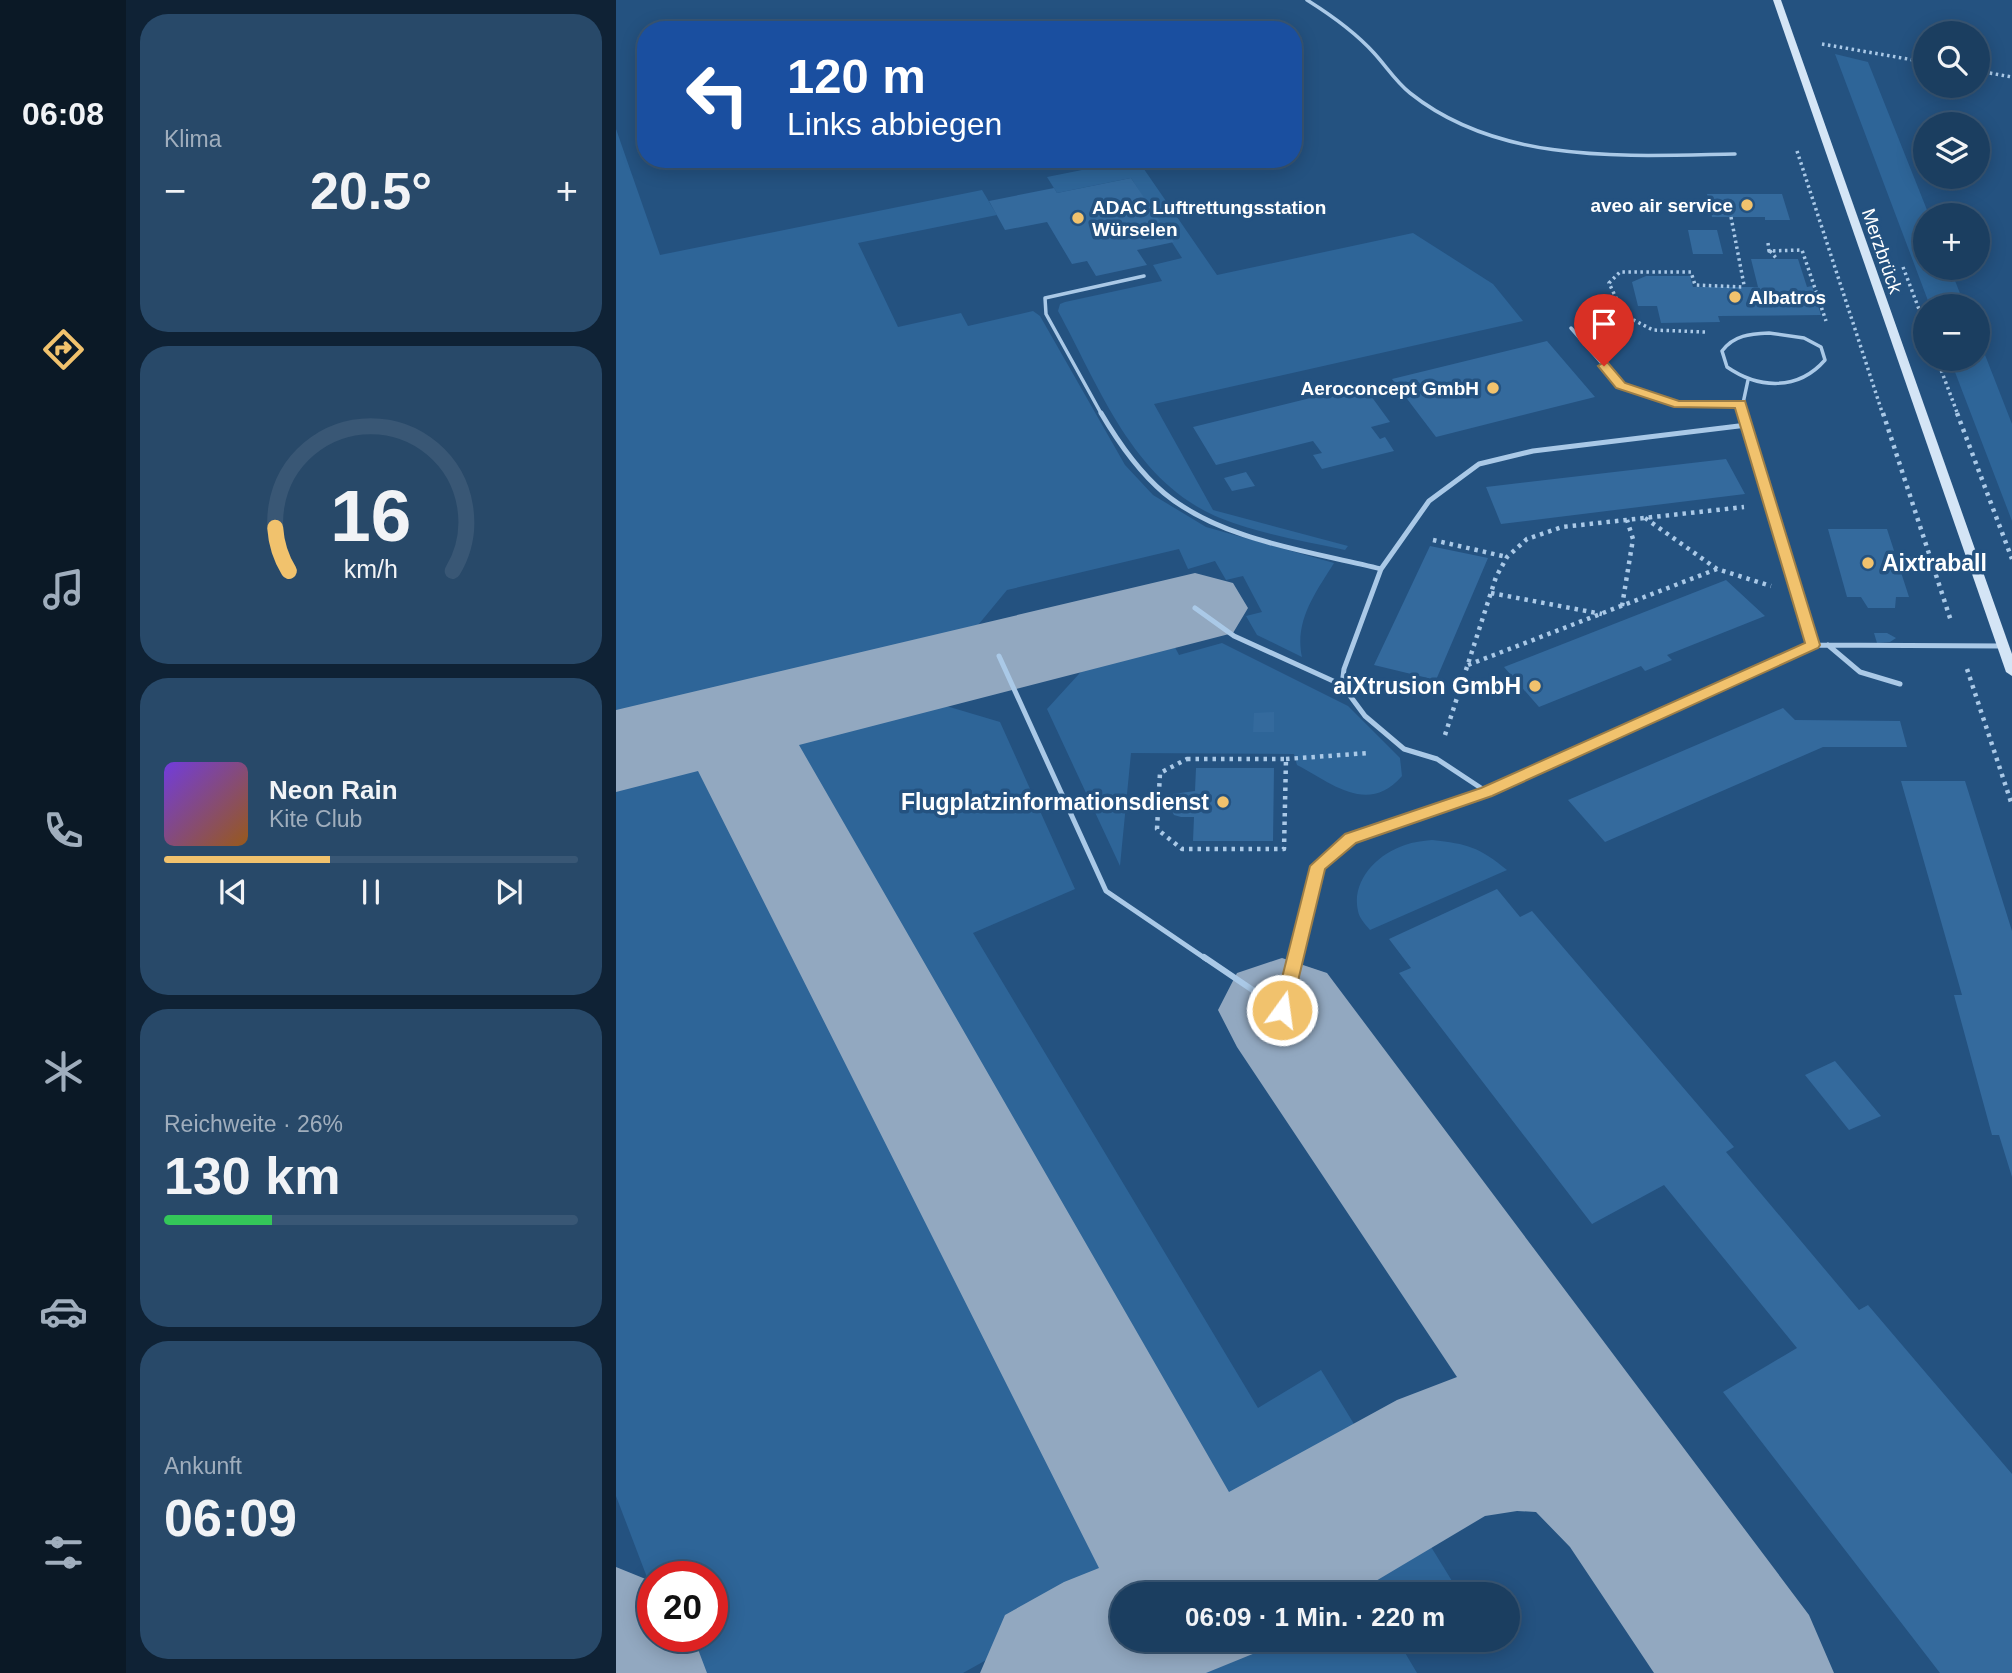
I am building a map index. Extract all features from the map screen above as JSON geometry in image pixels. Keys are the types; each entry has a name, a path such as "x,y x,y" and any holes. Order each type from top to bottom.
{"main road":[{"name":"Merzbrück","path":"1777,0 2012,672"}],"lane":[{"path":"1307,0 1331,15 1371,50 1409,92 1468,128 1552,149 1593,153 1735,154"},
{"path":"1144,276 1045,298 1046,314 1123,448 1144,475 1173,501 1210,522 1381,569"},
{"path":"1571,328 1620,385 1678,405 1741,404"},
{"path":"1744,334 1788,334 1804,338 1821,347 1825,360 1812,374 1777,384 1748,380 1727,367 1723,351 1733,338 1744,334"},
{"path":"1748,380 1741,404 1813,645"},
{"path":"1342,685 1344,670 1381,569 1429,501 1479,464 1533,451 1747,425"},
{"path":"1195,608 1234,636 1342,685 1365,716 1404,749 1437,759 1487,792"},
{"path":"999,656 1106,891 1282,1010 1318,866 1350,839 1487,792 1813,645 2003,646"},
{"path":"1828,645 1858,673 1876,680 1900,684"}],"path":[{"path":"1821,44 1913,60"},
{"path":"1990,73 2012,77"},
{"path":"1794,140 2012,804"},
{"path":"1731,217 1744,286 1695,285 1691,272 1620,272 1609,283 1624,315 1653,330 1696,330 1733,338"},
{"path":"1768,243 1769,251 1777,259"},
{"path":"1769,251 1802,250 1830,333 1825,360"},
{"path":"1942,371 2012,559"},
{"path":"1437,759 1496,577 1507,557 1527,539 1562,527 1770,504"},
{"path":"1645,518 1717,569 1764,586 1796,589"},
{"path":"1622,606 1633,539 1628,520"},
{"path":"1406,533 1507,557"},
{"path":"1468,665 1717,569"},
{"path":"1491,593 1603,614"},
{"path":"1286,759 1284,849 1182,849 1157,829 1160,773 1187,759 1286,759 1404,749"}],"shaded area":[{"path":"1835,54 1868,62 1913,175 1913,189 1919,189 1924,203 1913,203 1913,261"},
{"path":"616,129 660,255 982,190 997,215 858,243 898,327 961,313 968,326 1033,311 1040,316 1125,465 1153,495 1206,527 1334,563 1308,607 1301,631 1302,657 1257,635 1246,616 1262,612 1243,576 1226,580 1215,561 1188,569 1179,549 1007,590 964,642 616,726"},
{"path":"1092,168 1143,168 1217,275 1413,233 1493,284 1523,321 1154,404 1213,510 1348,546 1345,550 1251,528 1220,518 1190,502 1164,481 1142,457 1105,401 1058,311 1060,304 1065,302 1162,281 1153,265 1182,258 1131,178 1057,193 1047,177"},
{"path":"1920,280 1955,280 1960,294 1925,294"},
{"path":"1990,368 2012,424 2012,521 1955,371 1990,371"},
{"path":"1168,634 1179,655 1222,643 1348,706 1400,758 1402,776 1389,788 1363,795 1337,787 1297,765 1294,754 1131,753 1120,866 1047,709 1099,652"},
{"path":"916,697 1000,722 1075,889 973,933 1258,1408 1321,1370 1365,1442 1350,1457 1126,1582 1110,1582 1110,1591 963,1673 683,1673 675,1652 728,1652 728,1561 641,1561 616,1496 616,773"},
{"path":"1432,840 1472,848 1489,856 1507,870 1370,930 1360,916 1357,900 1358,889 1368,870 1395,849"},
{"path":"1417,1524 1453,1582 1317,1582"},
{"path":"1196,1652 1405,1652 1417,1673 1159,1673"}],"building":[{"name":"ADAC Luftrettungsstation Würselen","path":"1131,178 1174,242 1137,250 1147,265 1096,276 1087,261 1072,264 1047,222 1005,230 989,201 1054,188 1057,193"},
{"name":"aveo air service","path":"1707,194 1782,194 1790,220 1712,217"},
{"path":"1688,230 1717,230 1723,254 1693,254"},
{"name":"Albatros","path":"1751,259 1798,259 1807,287 1812,286 1821,315 1718,316 1720,322 1661,323 1657,306 1638,306 1632,282 1646,276 1690,276 1693,287 1758,287"},
{"name":"Aeroconcept GmbH","path":"1547,341 1595,397 1436,437 1392,379"},
{"path":"1363,385 1390,422 1371,427 1380,439 1385,437 1394,451 1322,469 1313,455 1322,453 1313,441 1216,465 1193,427"},
{"path":"1726,459 1745,494 1501,524 1486,487"},
{"path":"1246,472 1255,486 1232,491 1224,478"},
{"name":"Aixtraball","path":"1828,529 1887,529 1909,597 1896,597 1895,608 1868,608 1861,597 1847,597"},
{"path":"1430,546 1488,558 1436,680 1374,665"},
{"path":"1726,580 1765,616 1667,655 1672,660 1645,671 1641,666 1539,707 1504,667"},
{"path":"1874,633 1887,633 1896,638 1890,642 1877,643"},
{"path":"1783,708 1795,720 1900,721 1907,747 1823,747 1605,842 1568,800"},
{"path":"1274,712 1274,732 1253,732 1254,713"},
{"name":"Flugplatzinformationsdienst","path":"1196,768 1274,768 1273,841 1193,841 1194,817 1181,817 1174,815 1172,811 1173,794 1195,791"},
{"path":"1901,781 1965,781 2012,931 2012,1177 1999,1135 1992,1135 1954,995 1962,995"},
{"path":"1497,889 1520,917 1532,911 1734,1147 1726,1152 1859,1310 1868,1305 2012,1474 2012,1673 1940,1673 1723,1392 1797,1348 1664,1185 1592,1224 1399,973 1411,968 1389,939"},
{"path":"1835,1061 1881,1116 1849,1130 1805,1075"}],"taxiway":[{"path":"616,751 1195,608"},
{"path":"730,723 1192,1582"},
{"path":"1282,1010 1623,1492"},
{"path":"1224,1582 1451,1452 1485,1443 1517,1439 1550,1442 1595,1464 1623,1492"},
{"path":"1623,1492 1627,1496"},
{"path":"1623,1492 1751,1673"},
{"path":"1063,1673 1110,1647"},
{"path":"616,1649 624,1673"}],"place":[{"name":"aveo air service","path":"1747,205"},
{"name":"ADAC Luftrettungsstation Würselen","path":"1078,218"},
{"name":"Albatros","path":"1735,297"},
{"name":"Aeroconcept GmbH","path":"1493,388"},
{"name":"Aixtraball","path":"1868,563"},
{"name":"aiXtrusion GmbH","path":"1535,686"},
{"name":"Flugplatzinformationsdienst","path":"1223,802"}],"route":[{"path":"1282,1010 1318,866 1350,839 1487,792 1813,645 1741,404 1678,405 1620,385 1604,366"}]}
